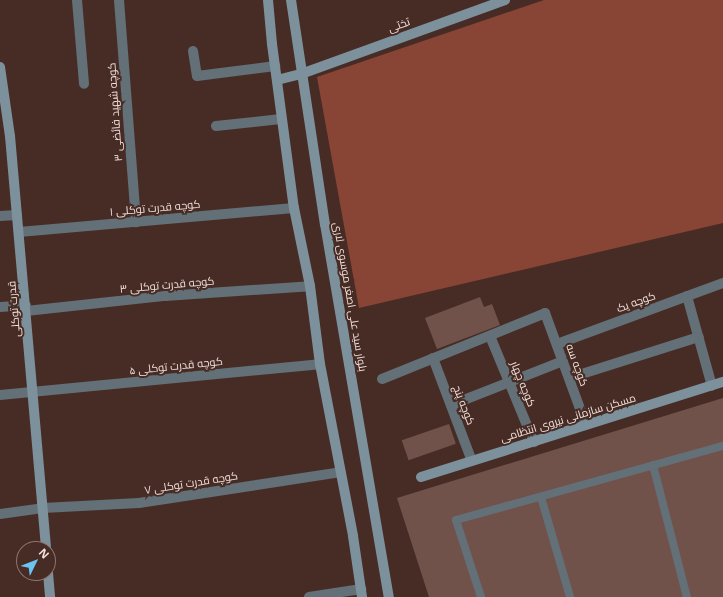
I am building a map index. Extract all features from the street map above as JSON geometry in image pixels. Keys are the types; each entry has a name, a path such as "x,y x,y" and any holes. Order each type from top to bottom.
{"main road":[{"path":"268,0 275,66 294,208 310,286 320,364 362,593"},
{"name":"بلوار سید علی اصغر موسوی لاری","path":"291,0 301,74 389,597"},
{"name":"تختی","path":"277,80 301,74 494,2 505,0"},
{"name":"قدرت توکلی","path":"0,66 10,136 45,541"},
{"name":"مسکن سازمانی نیروی انتظامی","path":"420,477 723,382"},
{"path":"49,581 50,597"}],"street":[{"path":"77,0 84,84"},
{"name":"کوچه شهید فائضی ۳","path":"119,0 136,222"},
{"path":"193,51 197,76 275,66"},
{"path":"216,126 282,119"},
{"name":"کوچه قدرت توکلی ۱","path":"19,232 294,208"},
{"path":"0,216 17,215"},
{"name":"کوچه یک","path":"557,344 723,283"},
{"name":"کوچه قدرت توکلی ۳","path":"0,307 26,308 165,296 310,286"},
{"path":"687,296 712,386"},
{"name":"کوچه سه","path":"490,336 545,314 586,425"},
{"path":"382,379 490,336"},
{"name":"کوچه چهار","path":"490,336 534,442"},
{"path":"569,378 698,337"},
{"name":"کوچه پنج","path":"433,358 472,461"},
{"path":"451,406 563,361"},
{"name":"کوچه قدرت توکلی ۵","path":"0,395 320,364"},
{"name":"کوچه قدرت توکلی ۷","path":"0,514 43,508 139,503 341,472"},
{"path":"309,597 362,593"}],"lane":[{"path":"482,597 456,520 723,446"},
{"path":"654,465 687,597"},
{"path":"541,496 570,597"}],"shaded area":[{"path":"544,0 723,0 723,223 359,308 317,77"}],"building":[{"path":"480,297 484,307 492,304 500,325 437,349 425,318"},
{"path":"723,398 723,597 429,597 397,498"},
{"path":"449,424 456,444 409,460 402,440"}]}
